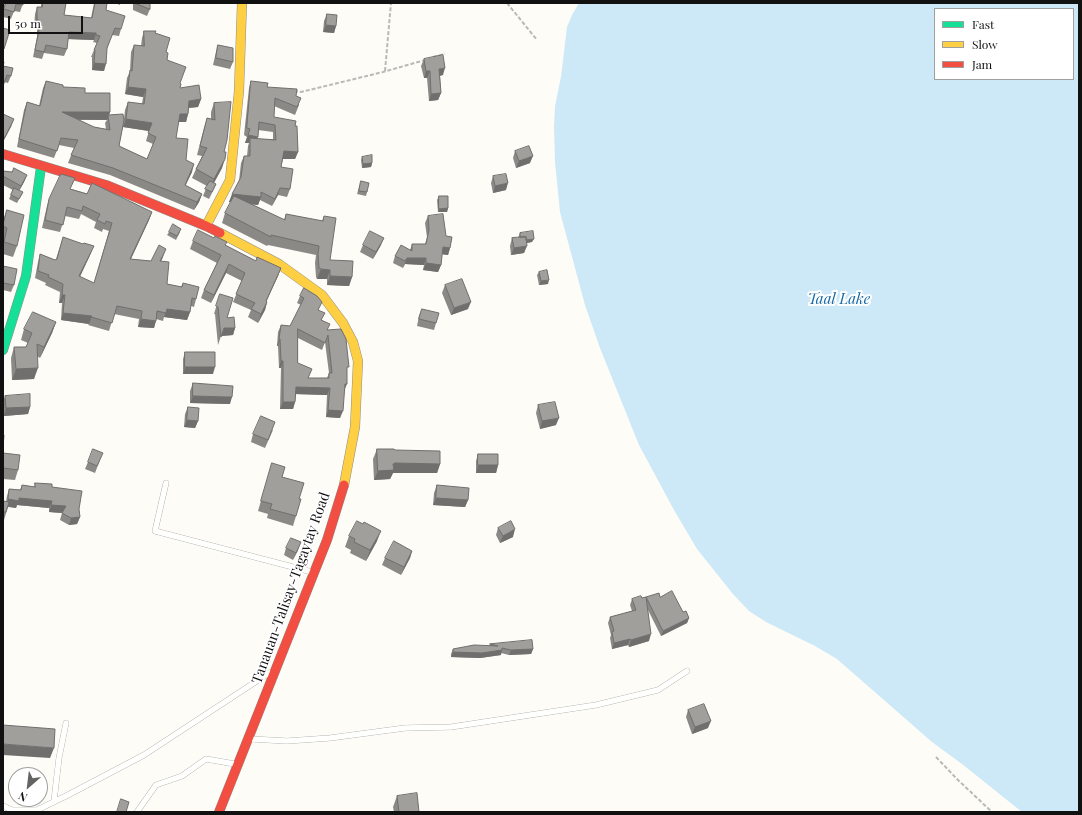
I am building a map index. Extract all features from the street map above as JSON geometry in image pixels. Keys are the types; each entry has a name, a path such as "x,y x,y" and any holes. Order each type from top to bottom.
{"main road":[{"path":"206,226 230,180 239,91 242,3"},
{"name":"Tanauan-Talisay-Tagaytay Road","path":"3,154 41,167 106,185 206,226 279,264 322,295 343,323 352,342 358,361 355,427 341,497 327,540 219,812"},
{"path":"3,350 26,276 41,167"}],"lane":[{"path":"166,483 155,531 314,572"},
{"path":"3,806 12,810 37,810 54,802 144,755 276,669"},
{"path":"248,738 287,741 330,738 405,728 451,727 588,706 658,690 687,671"},
{"path":"54,802 59,758 66,723"},
{"path":"137,812 156,785 182,776 206,759 238,764"}],"path":[{"path":"385,71 391,3"},
{"path":"507,3 537,40"},
{"path":"294,91 301,92 445,54"},
{"path":"936,757 992,812"}],"water":[{"name":"Taal Lake","path":"579,3 1079,3 1079,812 1022,812 932,742 837,659 815,646 766,622 749,611 733,594 697,549 639,445 600,348 585,305 560,212 555,162 554,127 555,106 561,77 567,27"}],"building":[{"path":"6,3 23,3 23,5 16,4 14,12 4,9"},
{"path":"43,3 66,3 64,15 92,18 95,3 107,3 106,10 125,16 121,29 115,28 107,48 106,64 94,63 94,50 100,36 96,35 96,33 69,32 67,49 46,45 44,52 35,50 39,30 37,7 42,7"},
{"path":"135,3 150,3 150,9"},
{"path":"327,14 337,15 336,26 326,25"},
{"path":"3,28 10,30 4,49 3,49"},
{"path":"144,31 156,31 155,33 170,38 166,52 168,53 167,60 186,67 180,83 180,88 199,85 201,99 189,101 188,114 180,114 176,138 188,139 186,160 194,164 185,185 202,194 197,202 113,168 71,155 78,140 61,138 57,151 19,139 27,102 40,106 46,81 63,85 63,87 85,88 85,93 110,93 110,112 62,112 94,127 110,130 108,115 123,114 124,120 119,146 147,159 156,137 148,133 152,123 126,119 128,102 144,104 146,89 128,87 130,70 132,71 134,45 144,46"},
{"path":"218,45 233,48 233,62 216,58"},
{"path":"443,55 445,68 439,69 441,93 431,94 430,71 426,71 424,59"},
{"path":"3,66 13,68 11,76 7,75 3,86"},
{"path":"251,81 268,83 267,87 297,89 296,96 301,98 297,107 275,98 274,117 296,121 295,126 297,126 298,152 284,151 281,167 293,169 290,189 280,188 275,199 261,192 261,197 232,194 241,177 244,156 250,156 250,138 276,140 275,125 259,122 258,137 248,135 250,129 247,128"},
{"path":"231,102 227,140 224,152 226,152 225,159 214,179 196,169 207,148 200,146 207,118 215,120 214,103"},
{"path":"3,114 14,119 5,137 3,137"},
{"path":"529,146 533,156 519,161 515,151"},
{"path":"372,155 372,163 363,164 362,157"},
{"path":"14,168 27,175 21,186 3,176 3,171 12,172"},
{"path":"61,174 75,178 70,189 87,194 92,183 152,212 130,259 151,261 159,245 166,249 160,261 169,262 167,284 182,287 183,283 199,287 196,299 192,298 190,312 167,309 166,313 157,311 156,321 141,319 142,311 117,306 112,323 91,317 92,316 63,313 65,295 62,295 63,284 48,277 49,275 38,271 40,254 55,260 57,259 63,237 94,246 79,276 94,283 112,223 106,221 105,224 97,220 100,214 83,206 82,211 67,207 63,225 45,220 49,199"},
{"path":"506,174 508,183 495,186 493,176"},
{"path":"210,181 216,184 212,192 205,189"},
{"path":"361,181 369,183 367,192 359,191"},
{"path":"14,188 23,192 19,199 11,195"},
{"path":"234,196 285,220 286,214 323,221 324,216 336,218 330,260 353,261 352,277 330,276 330,270 319,268 319,246 271,235 271,237 225,213"},
{"path":"439,196 448,196 448,208 439,209"},
{"path":"7,210 24,215 17,246 4,242 7,228 3,225"},
{"path":"443,214 446,236 452,237 450,248 443,247 441,265 426,263 426,258 407,258 405,261 395,256 401,245 412,251 412,244 426,244 429,230 428,216"},
{"path":"173,224 181,229 177,236 169,232"},
{"path":"198,230 214,238 215,236 227,242 225,245 256,261 257,257 281,268 261,314 251,309 255,303 236,294 245,273 229,264 214,295 204,290 221,255 193,241"},
{"path":"370,231 384,238 376,252 363,245"},
{"path":"533,231 534,239 526,240 526,237 520,237 520,233"},
{"path":"526,237 527,246 514,248 512,238"},
{"path":"3,266 17,269 14,285 3,283"},
{"path":"547,270 549,280 541,281 539,272"},
{"path":"462,279 471,302 454,308 445,285"},
{"path":"304,288 317,296 322,302 318,310 325,313 321,320 330,324 327,330 341,329 346,339 349,367 347,367 347,384 345,384 343,411 328,410 330,388 296,387 295,402 283,402 283,361 281,361 279,339 281,325 290,326 304,298 300,296","holes":["298,329 325,343 328,335 332,373 329,373 329,378 308,378 312,369 298,363"]},
{"path":"220,294 233,298 227,318 234,317 235,328 224,328 221,337 218,307 216,306"},
{"path":"422,309 439,313 436,323 419,319"},
{"path":"33,312 56,322 44,347 37,344 38,368 16,369 14,347 26,347 32,333 24,329"},
{"path":"185,352 215,352 215,367 185,367"},
{"path":"193,383 233,386 232,397 193,396"},
{"path":"30,394 30,407 6,408 5,396"},
{"path":"555,402 559,418 542,421 538,405"},
{"path":"188,407 199,408 198,421 187,420"},
{"path":"261,416 275,422 268,440 253,434"},
{"path":"93,449 103,453 97,466 88,462"},
{"path":"377,449 440,451 440,464 395,463 393,464 394,470 378,471"},
{"path":"3,453 20,455 18,470 3,468"},
{"path":"478,454 498,454 498,465 478,465"},
{"path":"272,463 285,467 282,477 304,483 296,516 270,509 272,504 261,501"},
{"path":"35,483 52,484 52,487 82,491 79,509 80,517 71,518 62,513 66,506 51,505 52,501 19,498 19,501 8,499 9,489 21,490 22,485 35,487"},
{"path":"437,485 469,488 468,500 436,498"},
{"path":"3,501 9,502 6,512 3,512"},
{"path":"357,521 363,524 364,522 381,531 370,550 354,542 355,539 349,536"},
{"path":"511,521 515,529 503,536 498,528"},
{"path":"291,538 301,542 296,553 286,548"},
{"path":"394,541 412,551 404,567 385,558"},
{"path":"672,591 683,612 686,611 689,618 663,631 646,597 659,593 660,597"},
{"path":"641,596 642,598 646,597 651,634 614,643 612,632 614,631 610,617 636,610 632,599"},
{"path":"532,640 533,649 511,650 502,648 502,650 482,653 453,652 453,649 474,645 498,646 490,644"},
{"path":"704,704 711,721 695,727 688,710"},
{"path":"3,725 55,729 54,748 3,744"},
{"path":"417,793 419,812 399,812 397,796"},
{"path":"121,799 129,802 126,812 117,812"}],"traffic: fast":[{"path":"3,350 26,276 41,167"}],"traffic: slow":[{"path":"206,226 230,180 239,91 242,3"},
{"path":"220,233 279,264 322,295 343,323 353,342 358,361 355,427 344,485"}],"traffic: jam":[{"path":"3,154 106,185 220,233"},
{"path":"219,812 327,540 344,485"}]}
